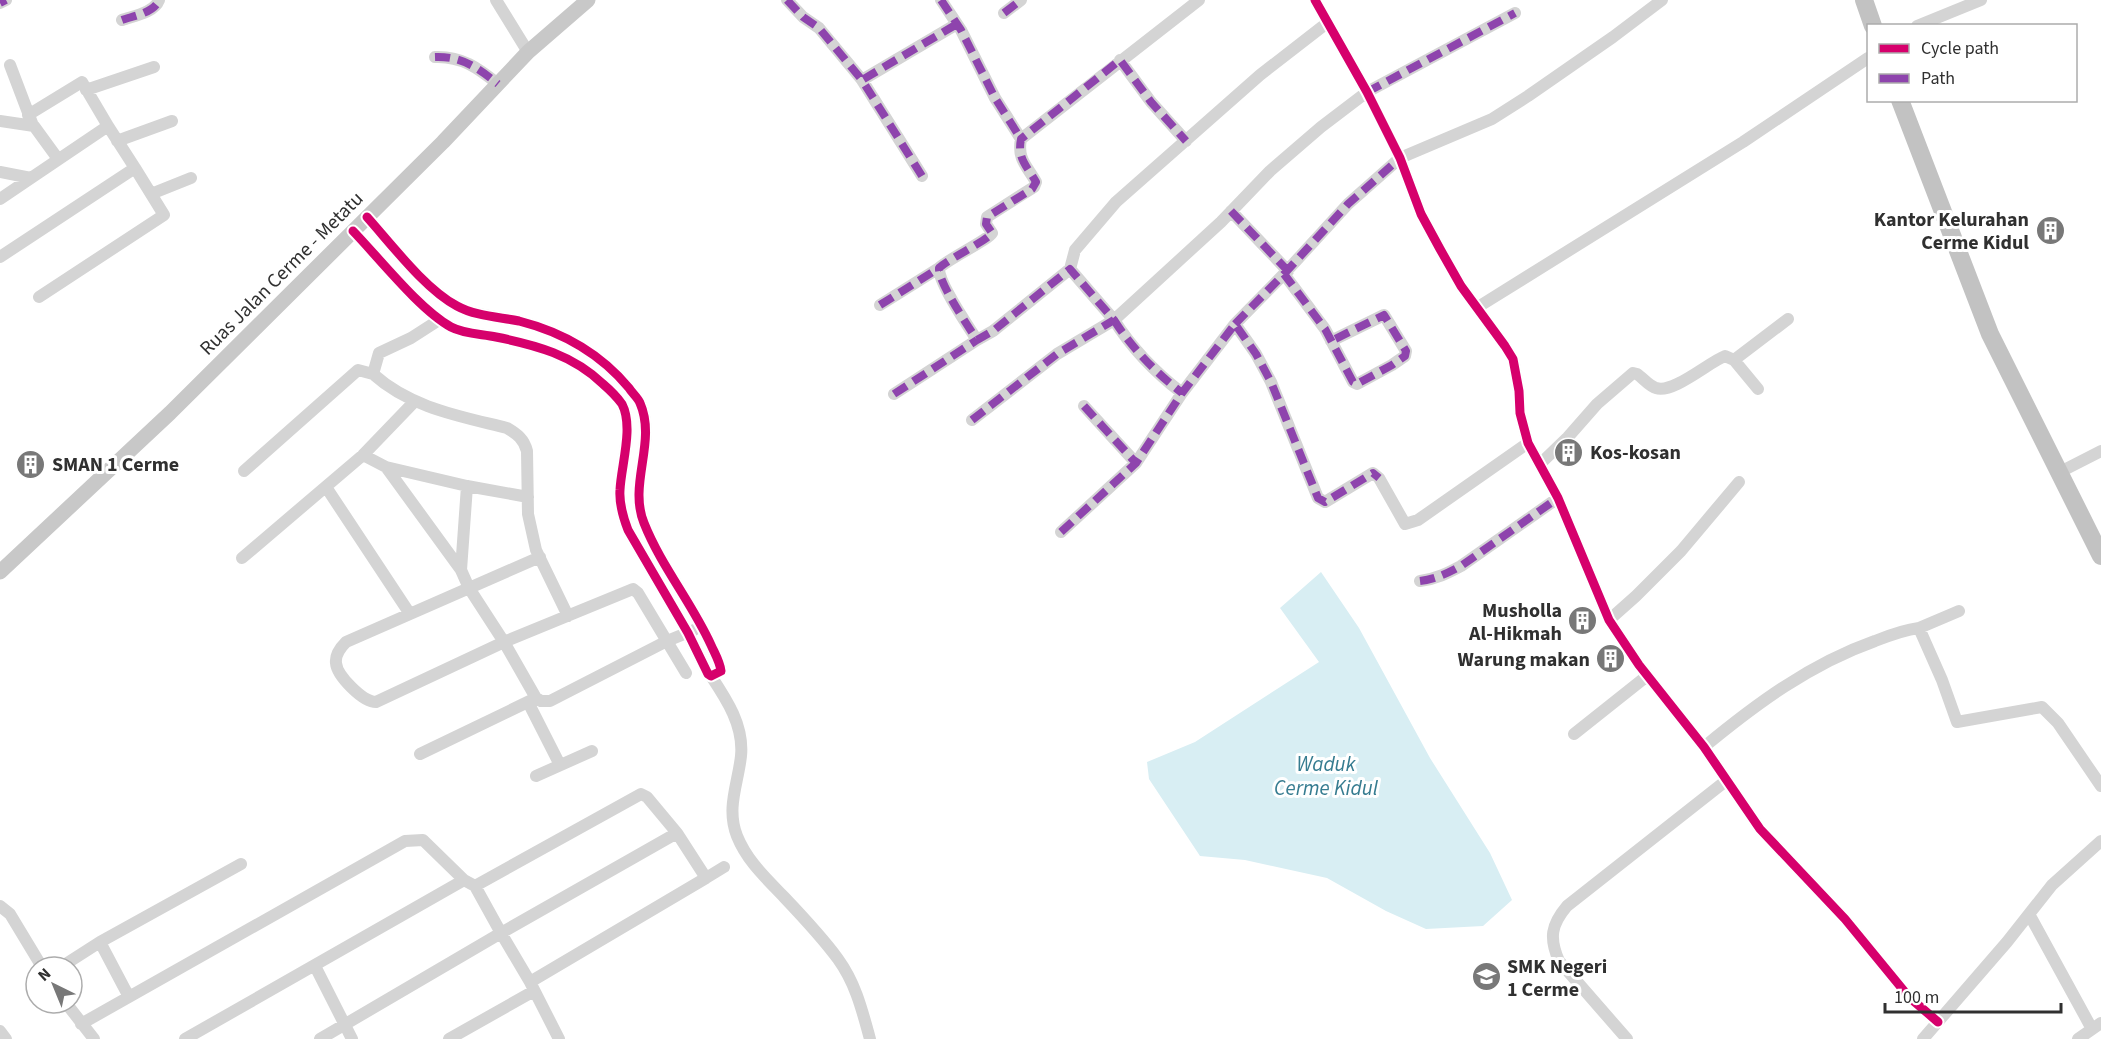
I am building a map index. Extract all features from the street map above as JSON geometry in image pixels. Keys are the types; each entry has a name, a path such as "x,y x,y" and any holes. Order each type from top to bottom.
{"highway":[{"path":"1864,0 1872,24"},
{"path":"1901,102 1990,334 2101,556"}],"main road":[{"name":"Ruas Jalan Cerme - Metatu","path":"0,572 170,413 443,142 528,52 588,0"}],"street":[{"path":"0,3 6,0"},
{"path":"122,20 157,6 159,0"},
{"path":"496,0 528,52"},
{"path":"787,0 821,31 862,80 922,176"},
{"path":"941,0 957,24 995,98 1021,139"},
{"path":"1004,13 1022,0"},
{"path":"880,305 963,251 988,239 992,233 986,224 987,217 1034,187 1036,182 1021,158 1019,150 1021,139 1199,0"},
{"path":"1061,532 1136,463 1182,393 1235,324 1348,204 1400,158 1492,119 1614,37 1662,0"},
{"path":"1922,24 1981,0"},
{"path":"1318,1 1327,23 1367,92 1400,158 1421,214 1461,286 1513,359 1519,391 1520,413 1528,443 1558,498 1609,620 1647,676 1704,747 1760,829 1845,919 1910,997 1938,1022"},
{"path":"972,420 1057,354 1114,320 1295,149 1367,92 1515,13"},
{"path":"894,394 993,331 1070,269 1075,250 1116,202 1260,75 1327,23"},
{"path":"862,80 957,24"},
{"path":"435,57 448,56 464,60 498,84"},
{"path":"1478,308 1743,142 1867,59"},
{"path":"1120,60 1150,102 1186,141"},
{"path":"10,65 31,121 58,159"},
{"path":"86,90 154,67"},
{"path":"0,121 31,121 82,82 164,215 39,297"},
{"path":"117,141 172,121"},
{"path":"0,199 108,126"},
{"path":"0,256 135,168"},
{"path":"0,172 31,178"},
{"path":"151,194 191,178"},
{"path":"1231,211 1286,272 1317,317 1353,382 1357,384 1392,365 1405,356 1406,351 1384,315 1331,341"},
{"path":"367,217 434,290 458,307 513,320 572,340 620,378 640,402 646,430 638,508 660,556 702,626 721,667 722,670 711,676"},
{"path":"353,231 439,320 455,329 534,347 581,365 610,390 622,405 626,421 625,455 619,493 622,514 638,551 688,633 708,674 724,694 739,732 741,757 732,798 732,815 736,833 759,871 806,921 842,965 857,991 870,1039"},
{"path":"939,268 939,273 950,294 977,340"},
{"path":"1070,269 1114,320 1124,336 1157,371 1182,393"},
{"path":"1734,360 1788,318"},
{"path":"373,374 379,353 411,338 439,320"},
{"path":"507,340 513,320"},
{"path":"1235,324 1265,371 1318,498 1325,502 1372,473 1379,478 1405,524 1408,524 1418,520 1528,443"},
{"path":"534,347 540,328"},
{"path":"1540,464 1597,404 1631,375 1637,374 1654,388 1663,389 1680,382 1725,356 1734,360 1758,389"},
{"path":"244,471 358,370 373,374 382,382 423,406 507,428 519,435 525,443 528,514 540,557 568,616"},
{"path":"242,558 363,455 415,401"},
{"path":"622,405 640,402"},
{"path":"1083,406 1136,463"},
{"path":"2058,472 2101,451"},
{"path":"363,455 386,467 467,486 528,496"},
{"path":"386,467 461,570 469,588 504,642 560,765"},
{"path":"1609,620 1681,551 1739,482"},
{"path":"461,570 467,486"},
{"path":"326,487 410,614"},
{"path":"1420,580 1439,577 1461,566 1558,498"},
{"path":"540,557 346,642 340,648 336,663 338,670 362,698 376,702 504,642 633,589 638,593 686,673"},
{"path":"1704,747 1761,701 1834,657 1905,629 1919,628 1959,611"},
{"path":"420,754 532,700 550,701 667,641 702,626"},
{"path":"1919,628 1958,722 2042,707 2058,723 2101,786"},
{"path":"1574,734 1647,676"},
{"path":"536,776 592,751"},
{"path":"1628,1039 1559,961 1553,948 1553,927 1567,906 1726,780"},
{"path":"185,1039 315,966 641,794 647,797 677,833 706,878"},
{"path":"320,1039 677,833"},
{"path":"81,1024 239,937 405,841 423,840 470,883 532,987 559,1039"},
{"path":"1923,1039 1973,983 2052,885 2101,840"},
{"path":"80,955 241,864"},
{"path":"449,1039 724,867"},
{"path":"0,906 10,914 35,955"},
{"path":"2029,914 2096,1026 2078,1039"},
{"path":"100,942 129,997"},
{"path":"315,966 352,1039"},
{"path":"75,1015 94,1039"},
{"path":"0,1031 6,1039"}],"water":[{"name":"Waduk Cerme Kidul","path":"1321,572 1359,628 1430,758 1490,853 1512,900 1483,926 1426,929 1386,911 1327,878 1245,860 1200,856 1149,779 1147,762 1195,742 1319,662 1280,608"}],"marked path":[{"path":"0,3 6,0"},
{"path":"122,20 148,11 159,0"},
{"path":"787,0 803,17 819,28 862,80"},
{"path":"941,0 961,30 995,98 1021,139"},
{"path":"1004,13 1021,0"},
{"path":"1367,92 1515,13"},
{"path":"922,176 862,80 957,24"},
{"path":"435,57 462,61 498,84"},
{"path":"972,420 1057,354 1114,320 1070,269 993,331 977,340 948,293 939,268 989,236 992,233 986,224 987,217 1032,189 1036,182 1020,152 1021,139 1120,60 1151,102 1186,141"},
{"path":"1284,274 1348,204 1400,158"},
{"path":"1231,211 1288,271"},
{"path":"880,305 939,268"},
{"path":"1235,324 1284,274 1325,329 1353,382 1357,384 1392,365 1405,356 1406,351 1384,315 1331,341"},
{"path":"1114,320 1145,359 1182,393"},
{"path":"1061,532 1136,463 1182,393 1235,324 1256,354 1271,382 1318,498 1325,502 1373,473 1379,478"},
{"path":"894,394 977,340"},
{"path":"1084,406 1136,463"},
{"path":"1420,581 1442,575 1461,566 1558,498"}],"cycle path":[{"path":"1315,0 1367,92 1400,158 1421,214 1440,249 1461,286 1513,359 1519,391 1520,413 1528,443 1558,498 1609,620 1639,665 1704,747 1760,829 1845,919 1909,997 1938,1022"},
{"path":"353,231 413,296 451,327 525,344 567,358 591,374 618,399 622,404 627,424 620,495 628,530 688,633 708,674 711,676 721,671 720,664 703,629 659,554 644,523 639,493 646,433 640,403 629,388 606,364 565,338 519,321 487,316 457,306 433,289 409,266 367,217"}],"place":[{"name":"Kantor Kelurahan Cerme Kidul","path":"2050,230"},
{"name":"Kos-kosan","path":"1569,452"},
{"name":"SMAN 1 Cerme","path":"31,464"},
{"name":"Musholla Al-Hikmah","path":"1583,621"},
{"name":"Warung makan","path":"1611,659"},
{"name":"SMK Negeri 1 Cerme","path":"1486,977"}]}
